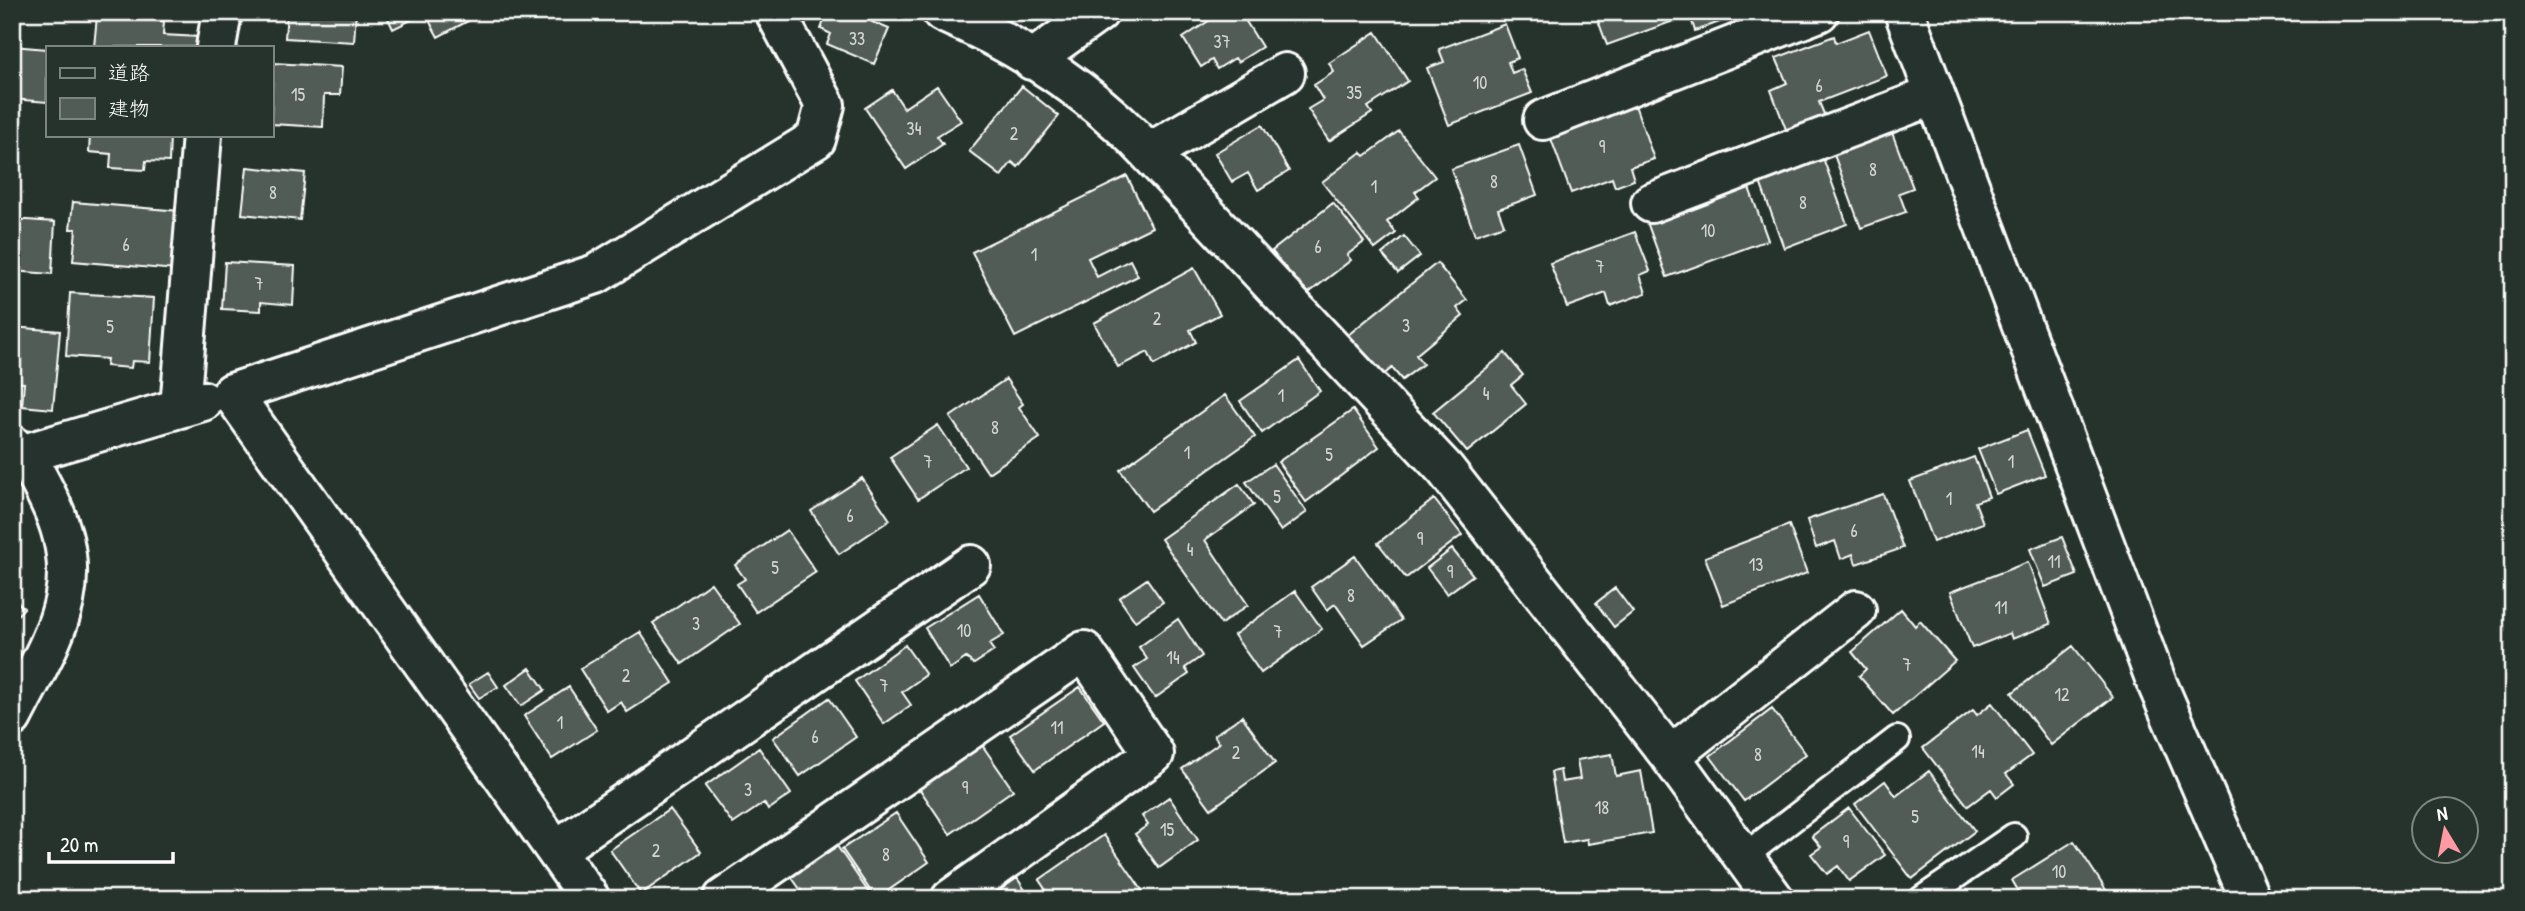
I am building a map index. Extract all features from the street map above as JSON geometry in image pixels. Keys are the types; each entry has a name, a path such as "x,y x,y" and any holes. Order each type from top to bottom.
{"street":[{"path":"216,46 222,12"},
{"path":"12,716 62,618 69,560 61,524 18,450 232,393 596,274 816,139 825,105 775,12"},
{"path":"942,12 1062,76 1125,127 1445,469 1670,756 1774,899"},
{"path":"1032,60 1099,12"},
{"path":"1543,120 1819,12"},
{"path":"1904,12 2238,895"},
{"path":"1149,153 1285,74"},
{"path":"1651,203 1935,95"},
{"path":"180,408 202,136"},
{"path":"232,393 590,899"},
{"path":"556,850 971,565"},
{"path":"1670,756 1856,610"},
{"path":"723,899 1084,651 1154,754 951,899"}],"lane":[{"path":"1743,857 1896,739"},
{"path":"1922,899 2014,836"}],"building":[{"path":"287,12 356,12 354,42 285,38"},
{"path":"385,12 463,12 468,21 438,37 425,13 393,29"},
{"path":"812,12 876,13 872,22 889,29 874,64 827,44 831,34 821,29 825,18"},
{"path":"1222,12 1240,12 1262,47 1238,62 1235,58 1217,69 1212,60 1201,67 1183,38"},
{"path":"1595,12 1667,12 1671,22 1607,45"},
{"path":"1689,12 1747,12 1695,31"},
{"path":"97,16 164,21 163,35 200,37 199,46 94,46"},
{"path":"1505,24 1518,58 1508,62 1512,73 1522,69 1532,93 1449,125 1427,68 1444,62 1439,49"},
{"path":"1869,30 1887,76 1819,102 1831,131 1792,145 1771,90 1787,83 1776,58 1834,36 1836,43"},
{"path":"1376,32 1408,81 1368,107 1372,113 1329,141 1308,109 1323,100 1314,85 1334,72 1329,63"},
{"path":"12,46 46,49 46,102 12,99"},
{"path":"273,63 342,67 340,95 324,95 323,127 273,124"},
{"path":"937,86 961,121 937,136 943,144 906,169 865,108 892,90 904,108"},
{"path":"1022,86 1059,116 1018,167 1012,162 1001,176 969,151"},
{"path":"1635,105 1654,159 1630,167 1634,180 1615,187 1612,178 1571,193 1550,136"},
{"path":"1262,125 1289,171 1258,190 1248,173 1232,182 1215,153"},
{"path":"1891,130 1913,188 1899,193 1906,212 1861,228 1833,152"},
{"path":"1399,131 1435,177 1415,192 1419,197 1387,222 1396,233 1375,249 1322,182 1361,152 1365,156"},
{"path":"90,136 170,136 169,162 146,161 145,170 110,168 111,154 89,152"},
{"path":"1519,145 1537,195 1498,209 1504,225 1475,235 1451,169"},
{"path":"1823,158 1847,224 1784,248 1760,182"},
{"path":"247,167 305,173 300,220 242,214"},
{"path":"1127,176 1152,227 1088,258 1097,277 1130,260 1138,276 1015,337 972,252"},
{"path":"1748,185 1768,240 1667,277 1647,222"},
{"path":"73,202 180,211 176,270 73,261 76,229 70,229"},
{"path":"1333,203 1364,242 1347,255 1351,260 1306,295 1272,251"},
{"path":"12,219 55,222 52,274 12,271"},
{"path":"1635,232 1650,271 1640,275 1646,293 1610,306 1606,293 1567,307 1550,263"},
{"path":"1404,236 1420,256 1398,273 1382,254"},
{"path":"225,262 295,266 293,305 261,302 261,311 222,309"},
{"path":"1437,263 1467,300 1457,308 1463,316 1416,355 1423,364 1402,380 1392,368 1382,376 1348,335"},
{"path":"1194,268 1220,314 1190,330 1196,342 1154,365 1148,352 1118,367 1094,323"},
{"path":"70,293 154,298 150,362 132,361 131,368 106,366 107,359 66,356"},
{"path":"12,327 60,331 53,409 22,406 24,383 12,382"},
{"path":"1505,353 1523,375 1511,385 1526,404 1467,452 1433,412"},
{"path":"1299,360 1320,391 1262,433 1240,401"},
{"path":"1006,379 1023,404 1019,407 1040,438 988,473 950,417"},
{"path":"1225,395 1255,437 1150,511 1120,470"},
{"path":"1353,410 1379,447 1306,502 1278,462"},
{"path":"938,425 966,467 918,499 890,457"},
{"path":"2027,430 2045,475 1996,494 1978,449"},
{"path":"1974,457 1989,497 1975,502 1983,523 1933,542 1910,481"},
{"path":"1273,464 1307,512 1281,531 1246,482"},
{"path":"862,478 890,520 839,554 811,511"},
{"path":"1239,484 1254,505 1205,540 1248,605 1221,624 1161,539"},
{"path":"1883,494 1903,548 1856,564 1853,554 1841,559 1835,541 1816,548 1807,520"},
{"path":"1434,499 1462,535 1406,578 1378,543"},
{"path":"1789,525 1807,573 1723,605 1705,557"},
{"path":"787,530 816,572 756,612 737,584 745,579 735,565"},
{"path":"2062,537 2077,575 2045,587 2030,549"},
{"path":"1452,549 1473,575 1447,594 1427,568"},
{"path":"1355,556 1401,620 1364,645 1335,604 1327,610 1311,587"},
{"path":"2028,562 2051,624 2012,639 2010,633 1972,648 1950,592"},
{"path":"1147,579 1163,602 1135,621 1119,598"},
{"path":"711,583 740,624 682,664 653,623"},
{"path":"1615,588 1633,612 1614,627 1596,603"},
{"path":"1295,591 1322,629 1261,673 1234,635"},
{"path":"979,594 1004,635 989,644 994,651 974,664 966,658 950,669 925,628"},
{"path":"12,597 24,608 12,621"},
{"path":"1901,609 1915,626 1920,621 1955,661 1893,715 1859,676 1866,669 1852,652"},
{"path":"1178,619 1202,656 1185,668 1189,674 1155,698 1134,668 1147,659 1139,647"},
{"path":"640,632 673,683 627,712 621,702 607,711 580,669"},
{"path":"905,645 926,675 902,692 911,705 884,724 855,681"},
{"path":"2073,646 2113,697 2051,745 2012,693"},
{"path":"530,668 545,690 521,706 506,685"},
{"path":"488,672 498,687 479,698 469,684"},
{"path":"569,687 597,730 552,759 524,716"},
{"path":"1080,687 1104,721 1035,770 1010,735"},
{"path":"829,698 856,737 800,776 773,738"},
{"path":"1992,703 2032,755 2006,774 2014,784 1997,797 1991,789 1968,806 1923,748 1973,710 1977,715"},
{"path":"1772,709 1806,754 1744,801 1710,756"},
{"path":"1242,716 1275,763 1211,809 1182,769 1219,743 1214,735"},
{"path":"980,742 1013,790 950,834 917,785"},
{"path":"759,748 791,794 768,810 764,803 733,824 705,786"},
{"path":"1612,754 1616,776 1641,771 1652,833 1588,844 1587,839 1563,843 1551,772 1560,770 1562,782 1580,779 1577,760"},
{"path":"1929,771 1975,831 1912,879 1855,804 1885,781 1896,796"},
{"path":"1169,797 1198,840 1159,868 1135,834 1148,825 1142,816"},
{"path":"1849,808 1885,855 1849,881 1838,866 1827,874 1811,854 1821,847 1812,836"},
{"path":"670,809 701,852 641,894 610,850"},
{"path":"896,813 929,862 876,899 842,849"},
{"path":"1104,835 1142,890 1130,899 1052,899 1039,880"},
{"path":"2074,841 2106,890 2093,899 2023,899 2012,880"},
{"path":"835,843 869,893 862,899 807,899 790,875"},
{"path":"1017,878 1031,899 987,899"}]}
